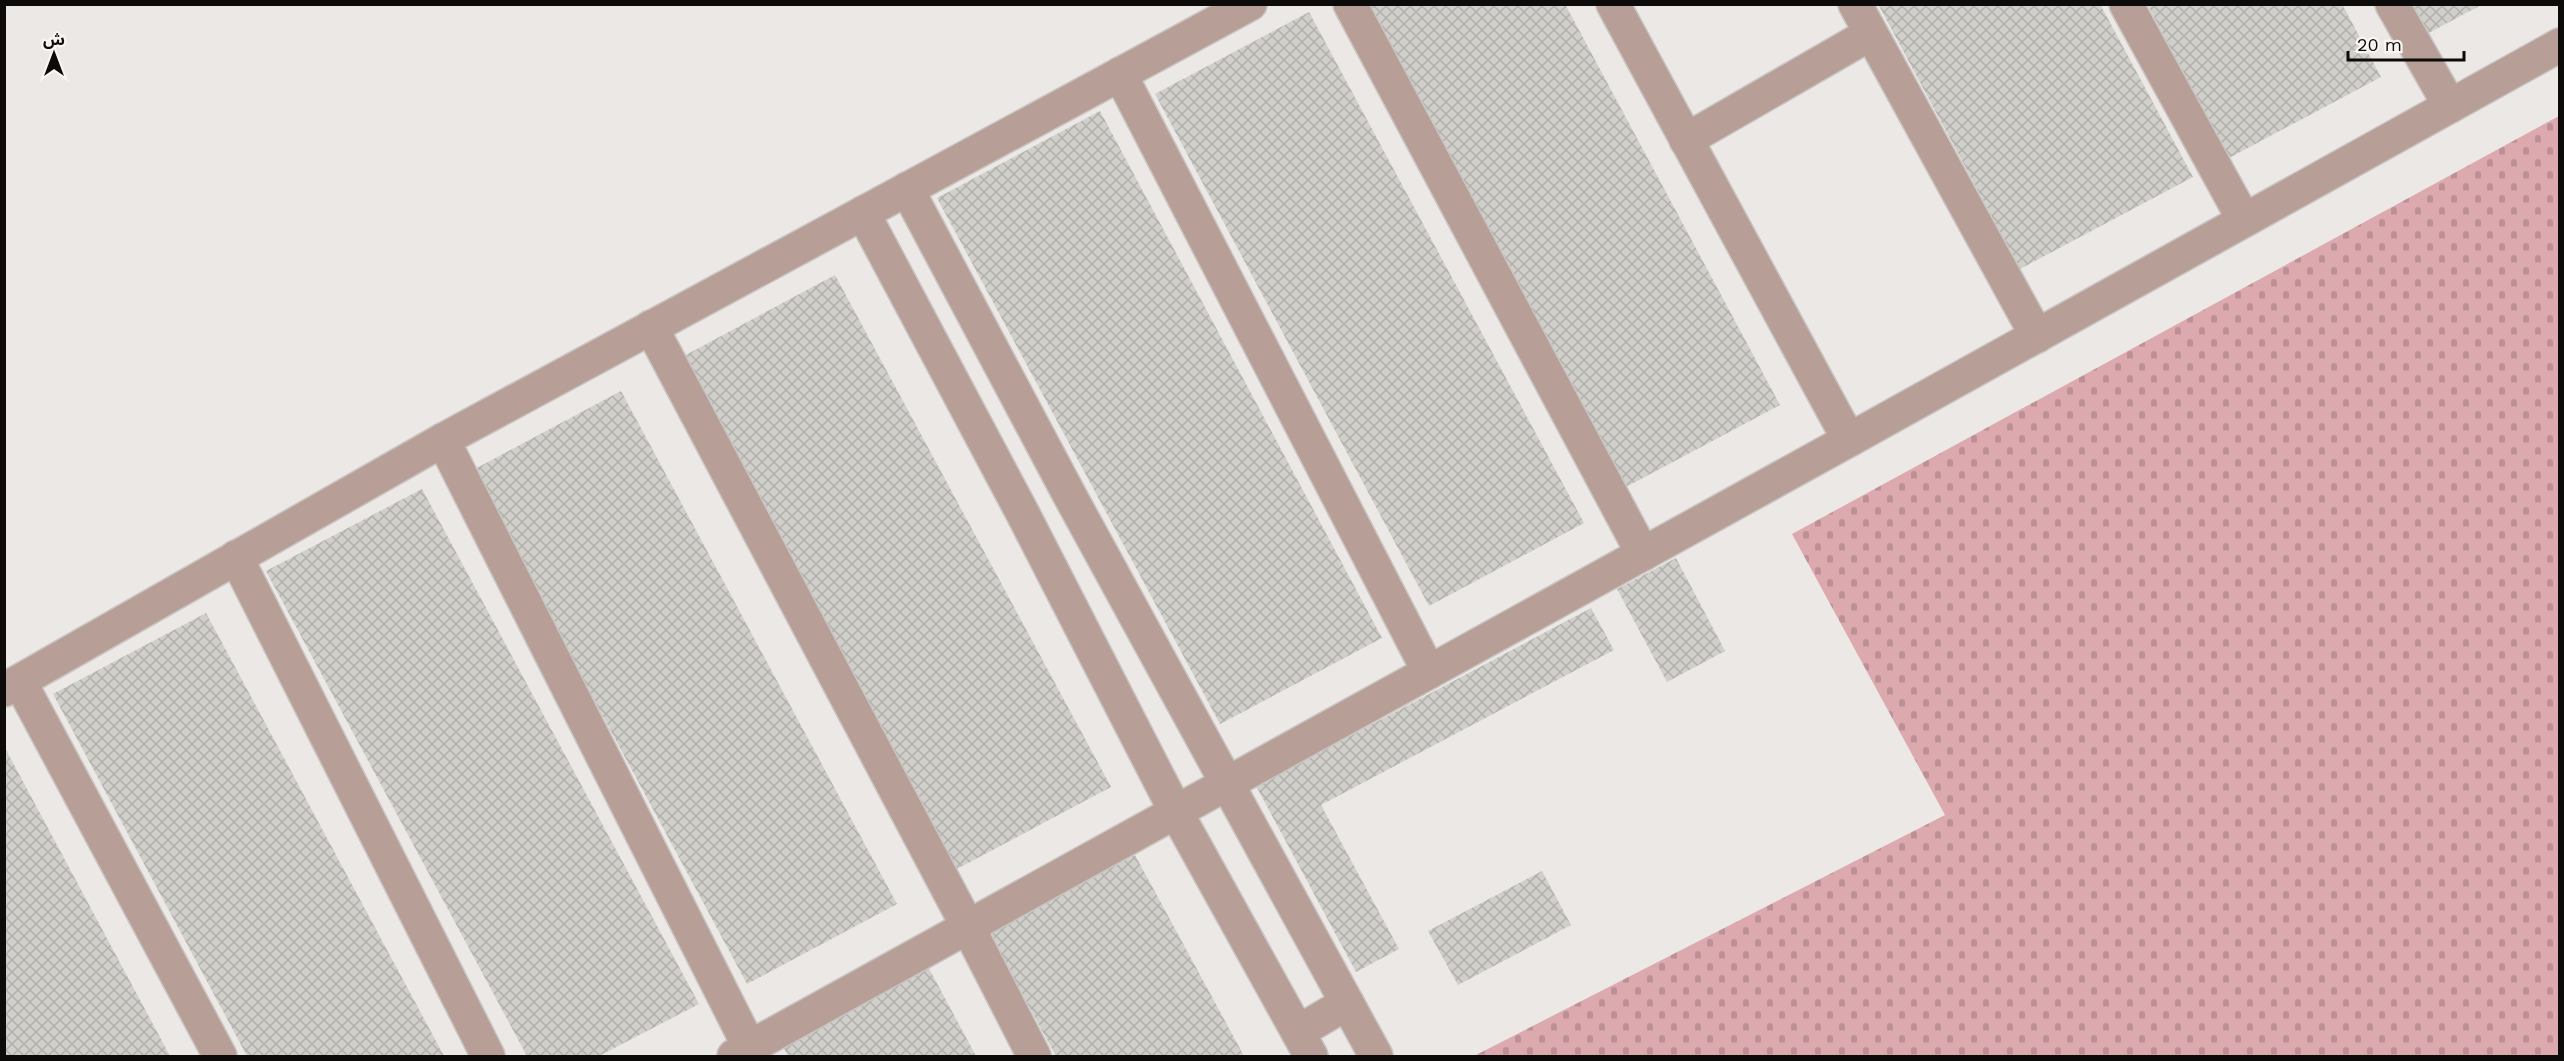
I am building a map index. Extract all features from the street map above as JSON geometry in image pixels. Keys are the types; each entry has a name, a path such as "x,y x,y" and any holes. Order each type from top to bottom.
{"street":[{"path":"220,1056 12,686 443,440 1250,4"},
{"path":"1350,4 1643,554"},
{"path":"1613,4 1850,440"},
{"path":"1855,4 2037,336"},
{"path":"2126,4 2244,220"},
{"path":"2392,4 2450,106"},
{"path":"1686,140 1870,34"},
{"path":"443,440 746,1054 968,927 2559,45"},
{"path":"1120,74 1429,672"},
{"path":"907,189 1070,496 1376,1056"},
{"path":"863,213 1023,514 1176,812 1304,1044 1347,1003"},
{"path":"651,327 1034,1056"},
{"path":"1023,514 1070,496"},
{"path":"236,557 488,1056"}],"green space":[{"path":"2559,116 2559,1056 1474,1056 1945,815 1792,534"}],"building":[{"path":"1364,4 1565,4 1780,405 1624,488"},
{"path":"1878,4 2100,4 2193,177 2020,269"},
{"path":"2147,4 2342,4 2381,77 2229,158"},
{"path":"2406,4 2483,4 2423,36"},
{"path":"1309,12 1584,523 1429,606 1155,94"},
{"path":"1100,111 1382,638 1220,724 937,198"},
{"path":"835,275 1111,787 957,869 682,357"},
{"path":"621,391 897,904 747,984 471,471"},
{"path":"422,489 699,1004 599,1056 527,1056 266,571"},
{"path":"1676,558 1725,651 1667,682 1617,589"},
{"path":"1591,608 1614,650 1321,805 1399,949 1356,972 1256,786"},
{"path":"206,613 444,1056 247,1056 53,694"},
{"path":"5,748 170,1056 5,1056"},
{"path":"1135,855 1244,1056 1056,1056 989,933"},
{"path":"1542,871 1571,925 1458,985 1428,931"},
{"path":"926,963 976,1056 788,1056 780,1041"}]}
